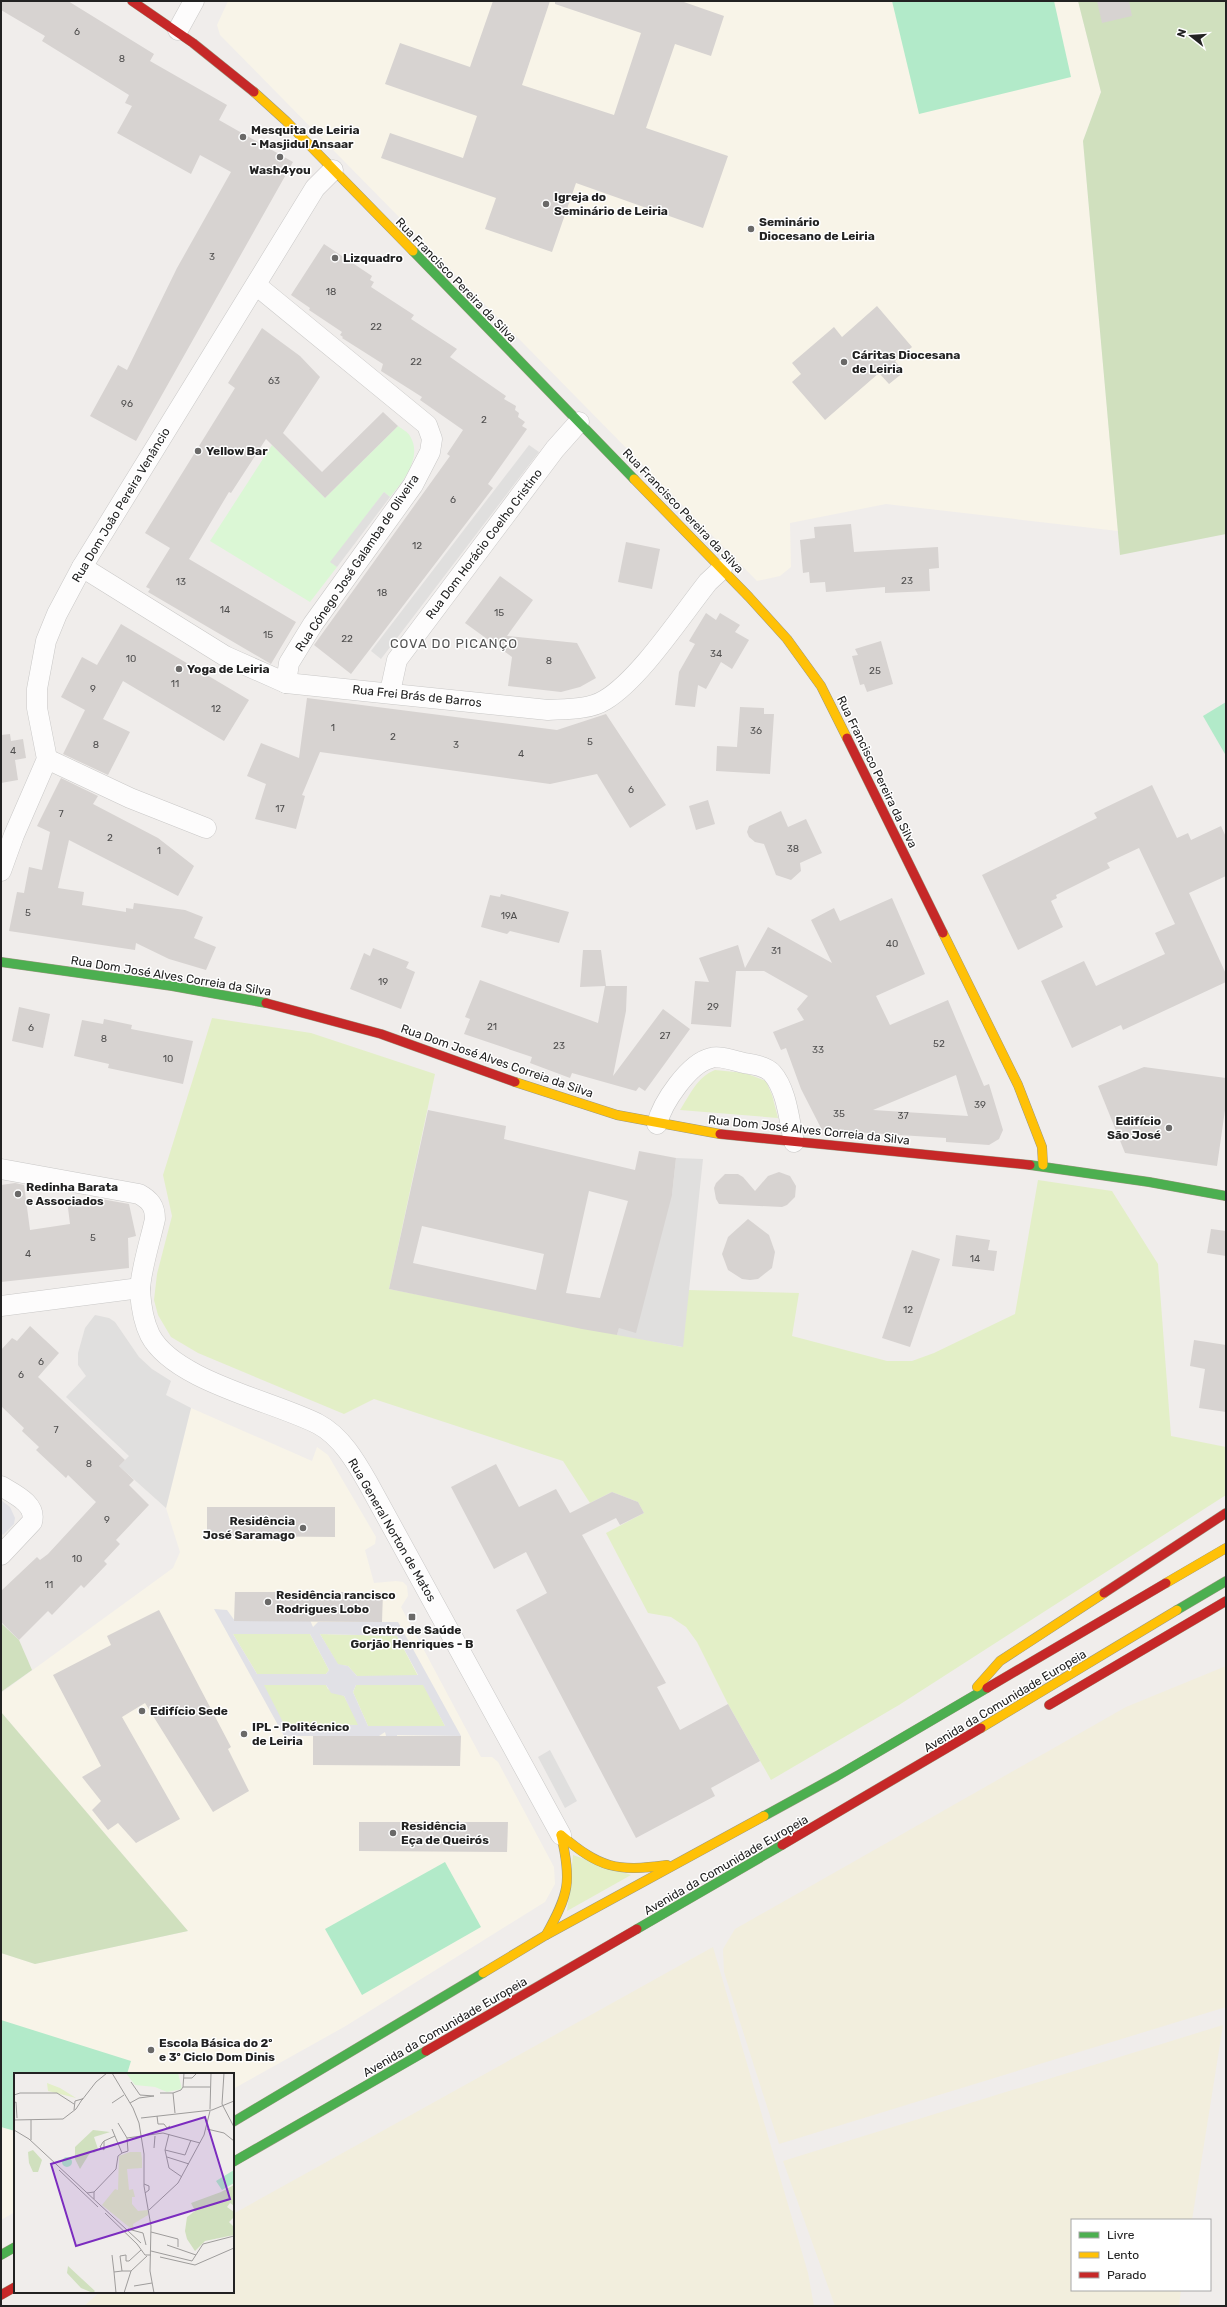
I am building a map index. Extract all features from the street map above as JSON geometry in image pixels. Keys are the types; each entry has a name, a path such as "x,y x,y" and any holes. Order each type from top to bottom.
{"main road":[{"name":"Rua Francisco Pereira da Silva","path":"132,1 178,30 245,83 286,121 722,569 790,642 808,665 821,686 1018,1085 1042,1147 1043,1165"},
{"name":"Rua Dom José Alves Correia da Silva","path":"1,962 224,994 283,1006 392,1037 554,1096 657,1124 693,1131 1043,1165 1226,1196"},
{"path":"963,1702 1000,1661 1226,1513"},
{"name":"Avenida da Comunidade Europeia","path":"234,2121 364,2046 546,1935 837,1776 1226,1548"},
{"name":"Avenida da Comunidade Europeia","path":"234,2161 902,1776 1226,1581"},
{"path":"1040,1710 1226,1601"},
{"path":"902,1776 939,1763"},
{"path":"561,1835 584,1856 610,1868 630,1869 682,1862"},
{"path":"546,1935 564,1904 569,1882 569,1868 561,1835"},
{"path":"1,2255 14,2248"},
{"path":"1,2295 14,2288"}],"street":[{"path":"178,30 194,1"},
{"name":"Rua Dom João Pereira Venâncio","path":"47,759 37,708 37,688 46,641 56,614 82,567 316,188 333,170"},
{"name":"Rua Cónego José Galamba de Oliveira","path":"256,285 427,425 432,439 430,452 413,485 312,624 289,663 286,683"},
{"name":"Rua Dom Horácio Coelho Cristino","path":"390,692 397,660 555,449 579,422"},
{"name":"Rua Frei Brás de Barros","path":"82,567 225,656 286,683 390,692 548,710 571,709 605,700 634,675 708,582 722,569"},
{"path":"1,871 14,835 47,759 130,798 206,828"},
{"path":"657,1124 660,1112 672,1093 694,1067 712,1057 756,1065 772,1072 782,1089 794,1142"},
{"path":"1,1169 139,1194 146,1198 154,1207 155,1220 140,1288 1,1306"},
{"name":"Rua General Norton de Matos","path":"140,1288 146,1325 158,1347 170,1358 182,1366 219,1385 319,1424 342,1444 368,1483 561,1835"},
{"path":"1,1486 30,1507 33,1517 32,1522 1,1555"}],"shaded area":[{"name":"Seminário Diocesano de Leiria","path":"228,1 1078,1 1101,92 1083,141 1118,531 886,504 790,523 791,567 780,576 757,581 220,35 217,25"},
{"path":"529,445 539,452 381,659 371,651"},
{"path":"384,492 390,497 337,567 330,562"},
{"path":"676,1158 703,1159 683,1347 617,1335 655,1190 672,1195"},
{"path":"95,1315 109,1318 115,1322 139,1357 152,1369 171,1381 166,1395 191,1408 166,1508 119,1466 129,1456 66,1397 86,1376 78,1365 78,1353 85,1328"},
{"name":"IPL - Politécnico de Leiria","path":"191,1408 312,1461 317,1447 328,1455 376,1537 375,1544 365,1550 374,1583 396,1581 403,1582 407,1586 408,1596 401,1607 481,1757 492,1757 498,1762 554,1867 555,1884 545,1902 344,2027 234,2088 234,2073 14,2073 14,2213 1,2220 1,1953 35,1964 188,1931 1,1712 1,1693 173,1568 180,1552 166,1508"},
{"path":"1,1500 10,1507 15,1518 14,1524 3,1535 1,1533"},
{"path":"214,1609 227,1610 235,1621 301,1621 306,1611 313,1627 318,1622 398,1622 461,1736 397,1735 397,1750 390,1751 385,1732 379,1736 284,1736","holes":["233,1634 310,1634 329,1670 326,1674 257,1674","320,1634 397,1636 418,1675 357,1676 348,1666 338,1664","264,1685 326,1685 331,1693 344,1696 358,1725 284,1724","356,1685 423,1685 445,1726 368,1726 353,1692"]},
{"path":"1226,1666 1226,2007 779,2144 724,1972 723,1949 735,1929 1126,1707"},
{"path":"550,1750 577,1801 565,1808 538,1757"},
{"path":"713,1947 808,2273 814,2306 84,2306 99,2293 234,2293 234,2213"},
{"path":"1223,2025 1192,2219 1071,2219 1071,2291 1181,2291 1179,2306 835,2306 783,2161"}],"green space":[{"path":"892,1 1054,1 1071,77 919,114"},
{"path":"1078,1 1226,1 1226,534 1120,555 1083,141 1101,92"},
{"path":"398,426 409,435 413,444 413,461 410,469 390,497 384,492 331,562 337,567 310,602 210,541 272,445 325,498"},
{"path":"1226,702 1226,753 1225,754 1203,716"},
{"path":"212,1018 311,1033 435,1074 389,1289 682,1347 688,1290 799,1293 792,1336 887,1361 912,1361 934,1353 1015,1314 1038,1180 1112,1191 1158,1264 1171,1436 1226,1447 1226,1495 899,1705 771,1780 728,1704 697,1642 686,1627 671,1617 648,1613 606,1533 644,1513 638,1502 612,1492 590,1503 563,1461 374,1399 344,1414 198,1353 171,1337 158,1315 154,1300 157,1274 172,1216 163,1175"},
{"path":"715,1070 745,1073 766,1081 772,1095 778,1118 680,1110 703,1077"},
{"path":"1,1623 19,1640 32,1670 1,1692"},
{"path":"233,1634 310,1634 329,1670 326,1674 257,1674"},
{"path":"320,1634 397,1636 418,1676 357,1676 348,1666 338,1665"},
{"path":"263,1685 326,1685 328,1689 344,1696 359,1725 283,1724"},
{"path":"356,1685 424,1685 445,1726 368,1726 353,1692"},
{"path":"1,1712 188,1931 35,1964 1,1953"},
{"path":"573,1855 631,1875 567,1911"},
{"path":"445,1862 481,1927 362,1995 325,1929"},
{"path":"1,2020 131,2061 127,2073 14,2073 14,2131 1,2127"}],"building":[{"path":"1,1 68,1 154,54 150,61 227,105 219,120 293,162 136,441 90,416 118,365 127,370 177,268 231,172 200,155 191,174 117,133 132,106 125,103 129,95 42,41 45,36 1,10"},
{"path":"493,1 550,1 522,85 614,115 641,33 555,4 555,1 681,1 724,16 711,56 675,44 646,128 728,156 703,228 576,183 552,252 485,229 496,198 381,158 390,133 463,158 477,116 385,84 400,43 470,67"},
{"path":"1097,1 1129,1 1132,16 1102,23"},
{"path":"324,244 372,276 370,280 374,282 371,287 414,315 411,319 457,349 450,357 506,396 504,399 516,406 515,410 519,413 518,417 525,422 522,426 527,429 488,484 493,488 351,674 314,645 450,456 447,454 463,430 420,400 422,397 381,371 383,364 342,338 343,337 340,335 342,332 309,310 310,308 291,295"},
{"name":"Cáritas Diocesana de Leiria","path":"877,306 912,347 895,361 904,372 889,384 879,373 825,420 792,382 801,374 792,363 834,327 842,337"},
{"path":"262,328 300,356 320,377 283,433 322,472 383,412 398,426 325,498 266,439 231,493 229,492 189,559 296,622 271,664 148,592 150,589 146,587 170,548 145,533 235,388 228,383"},
{"path":"851,524 854,552 938,547 939,568 929,569 930,591 885,593 885,587 826,592 825,582 810,583 809,572 803,573 800,540 815,538 814,527"},
{"path":"626,542 660,549 652,589 618,582"},
{"path":"500,576 533,600 507,636 577,643 596,678 580,687 561,692 508,686 512,657 465,623"},
{"path":"706,613 716,620 720,613 740,625 735,632 749,640 732,669 721,662 706,689 698,685 695,707 675,705 679,672 695,644 689,641"},
{"path":"121,624 249,700 224,741 123,681 103,719 130,732 108,775 63,754 85,710 61,697 82,657 97,665"},
{"path":"881,641 893,684 867,692 864,684 860,685 852,656 858,655 855,649"},
{"path":"307,698 557,730 606,714 666,805 630,828 597,774 550,784 320,752 302,795 305,796 296,829 255,819 266,784 247,776 261,743 299,758"},
{"path":"740,707 764,708 764,714 774,714 770,774 716,771 717,746 737,747"},
{"path":"10,734 11,741 23,739 26,758 15,760 18,780 1,783 1,735"},
{"path":"61,778 98,796 93,804 158,838 194,866 178,896 69,840 58,888 84,892 82,905 126,912 126,908 133,909 134,903 185,910 203,917 194,938 216,947 206,970 169,959 136,943 135,950 9,931 17,892 24,893 29,867 42,870 50,832 37,826"},
{"path":"1152,785 1177,838 1188,833 1191,840 1221,826 1226,837 1226,876 1189,893 1226,974 1226,982 1123,1030 1121,1025 1072,1048 1041,981 1084,961 1096,986 1165,954 1155,933 1175,924 1139,848 1107,863 1110,868 1056,895 1057,898 1051,901 1063,927 1018,950 982,875 1097,818 1094,813"},
{"path":"708,800 715,824 696,830 689,806"},
{"path":"781,811 788,827 806,819 822,853 800,863 801,871 791,880 776,875 764,844 755,842 749,837 747,832 749,826"},
{"path":"501,894 569,912 559,943 510,931 507,934 481,927 490,895 500,897"},
{"path":"892,898 925,974 876,996 890,1025 948,1000 984,1086 989,1084 1003,1130 999,1139 989,1145 946,1142 946,1138 822,1130 801,1089 786,1048 781,1050 773,1032 804,1020 797,1009 808,996 764,971 736,971 731,1027 691,1024 695,981 709,982 699,958 738,945 745,968 768,927 832,963 811,920 834,908 840,921","holes":["956,1075 968,1116 873,1110"]},
{"path":"373,948 409,962 406,968 415,972 401,1009 350,989 364,953 370,956"},
{"path":"583,950 601,950 606,986 627,986 626,1011 613,1076 663,1009 690,1029 645,1091 639,1087 636,1091 572,1073 570,1078 530,1063 532,1057 464,1034 470,1019 465,1017 480,980 598,1023 605,986 580,987"},
{"path":"19,1007 50,1014 43,1048 12,1041"},
{"path":"104,1019 132,1025 131,1029 193,1041 183,1084 108,1068 109,1064 74,1056 82,1020 103,1024"},
{"name":"Edifício São José","path":"1144,1067 1226,1078 1226,1103 1217,1166 1125,1153 1098,1086"},
{"path":"428,1110 506,1126 504,1139 635,1170 639,1151 676,1158 672,1195 636,1333 619,1328 617,1335 582,1329 389,1289","holes":["589,1191 628,1201 600,1298 566,1293","422,1226 544,1254 536,1290 413,1263"]},
{"path":"779,1172 790,1176 796,1186 795,1197 787,1205 782,1207 719,1204 716,1199 714,1188 716,1183 725,1174 738,1174 743,1177 755,1191 768,1176"},
{"path":"15,1183 24,1185 30,1230 70,1224 67,1200 101,1199 129,1204 136,1236 128,1238 129,1268 1,1282 1,1185"},
{"path":"748,1219 769,1235 775,1252 772,1268 758,1279 750,1280 742,1279 728,1270 722,1254 728,1237"},
{"path":"1211,1229 1226,1231 1226,1256 1207,1253"},
{"path":"956,1235 990,1240 988,1250 997,1251 994,1271 952,1266"},
{"path":"912,1250 940,1259 910,1347 882,1338"},
{"path":"30,1326 59,1353 38,1377 125,1460 119,1466 134,1480 129,1485 149,1505 116,1540 120,1544 104,1561 107,1564 84,1588 81,1585 52,1615 48,1611 19,1640 1,1622 1,1591 37,1557 40,1560 48,1554 96,1502 68,1475 66,1478 36,1450 39,1447 22,1431 24,1428 1,1406 1,1350 12,1338 17,1341"},
{"path":"1194,1340 1226,1345 1226,1412 1199,1408 1205,1369 1190,1366"},
{"path":"496,1464 519,1507 556,1489 570,1513 612,1492 638,1502 644,1513 620,1525 616,1518 582,1535 666,1683 657,1687 680,1730 728,1704 760,1761 711,1788 715,1796 636,1838 516,1610 547,1593 526,1552 494,1569 451,1487"},
{"path":"207,1507 335,1507 335,1537 207,1536"},
{"path":"235,1592 383,1592 382,1622 234,1621"},
{"name":"Edifício Sede","path":"159,1610 231,1747 228,1749 249,1791 213,1812 145,1703 122,1717 180,1819 136,1843 118,1823 108,1830 92,1810 101,1801 82,1777 101,1766 53,1675 111,1645 107,1636"},
{"path":"313,1736 461,1736 460,1766 313,1765"},
{"path":"359,1822 508,1822 507,1852 359,1851"}],"traffic: fast":[{"path":"413,251 634,479"},
{"path":"1,962 172,986 266,1003"},
{"path":"1030,1165 1149,1182 1226,1196"},
{"path":"1177,1610 1226,1581"},
{"path":"764,1816 837,1776 987,1688"},
{"path":"637,1929 782,1845"},
{"path":"234,2121 483,1973"},
{"path":"234,2161 426,2051"},
{"path":"1,2255 14,2248"}],"traffic: slow":[{"path":"254,92 286,121 413,251"},
{"path":"634,479 749,597 787,639 821,686 847,738"},
{"path":"943,933 1018,1085 1042,1147 1043,1165"},
{"path":"515,1082 617,1115 720,1134"},
{"path":"1166,1583 1226,1548"},
{"path":"977,1687 1000,1661 1104,1593"},
{"path":"981,1728 1177,1610"},
{"path":"483,1973 546,1935 764,1816"},
{"path":"561,1835 587,1855 610,1865 634,1868 667,1865"},
{"path":"546,1935 560,1909 566,1887 567,1864 561,1835"}],"traffic: jam":[{"path":"132,1 193,43 254,92"},
{"path":"847,738 943,933"},
{"path":"266,1003 381,1034 515,1082"},
{"path":"720,1134 1030,1165"},
{"path":"1104,1593 1226,1513"},
{"path":"987,1688 1166,1583"},
{"path":"1049,1705 1226,1601"},
{"path":"782,1845 981,1728"},
{"path":"426,2051 637,1929"},
{"path":"1,2295 14,2288"}],"place":[{"name":"Mesquita de Leiria - Masjidul Ansaar","path":"243,137"},
{"name":"Wash4you","path":"280,157"},
{"name":"Igreja do Seminário de Leiria","path":"546,204"},
{"name":"Seminário Diocesano de Leiria","path":"751,229"},
{"name":"Lizquadro","path":"335,258"},
{"name":"Cáritas Diocesana de Leiria","path":"844,362"},
{"name":"Yellow Bar","path":"198,451"},
{"name":"Yoga de Leiria","path":"179,669"},
{"name":"Edifício São José","path":"1169,1128"},
{"name":"Redinha Barata e Associados","path":"18,1194"},
{"name":"Residência José Saramago","path":"303,1528"},
{"name":"Residência rancisco Rodrigues Lobo","path":"268,1602"},
{"name":"Centro de Saúde Gorjão Henriques - B","path":"412,1617"},
{"name":"Edifício Sede","path":"142,1711"},
{"name":"IPL - Politécnico de Leiria","path":"244,1734"},
{"name":"Residência Eça de Queirós","path":"393,1833"},
{"name":"Escola Básica do 2º e 3º Ciclo Dom Dinis","path":"151,2050"}],"district":[{"name":"COVA DO PICANÇO","path":"454,643"}]}
